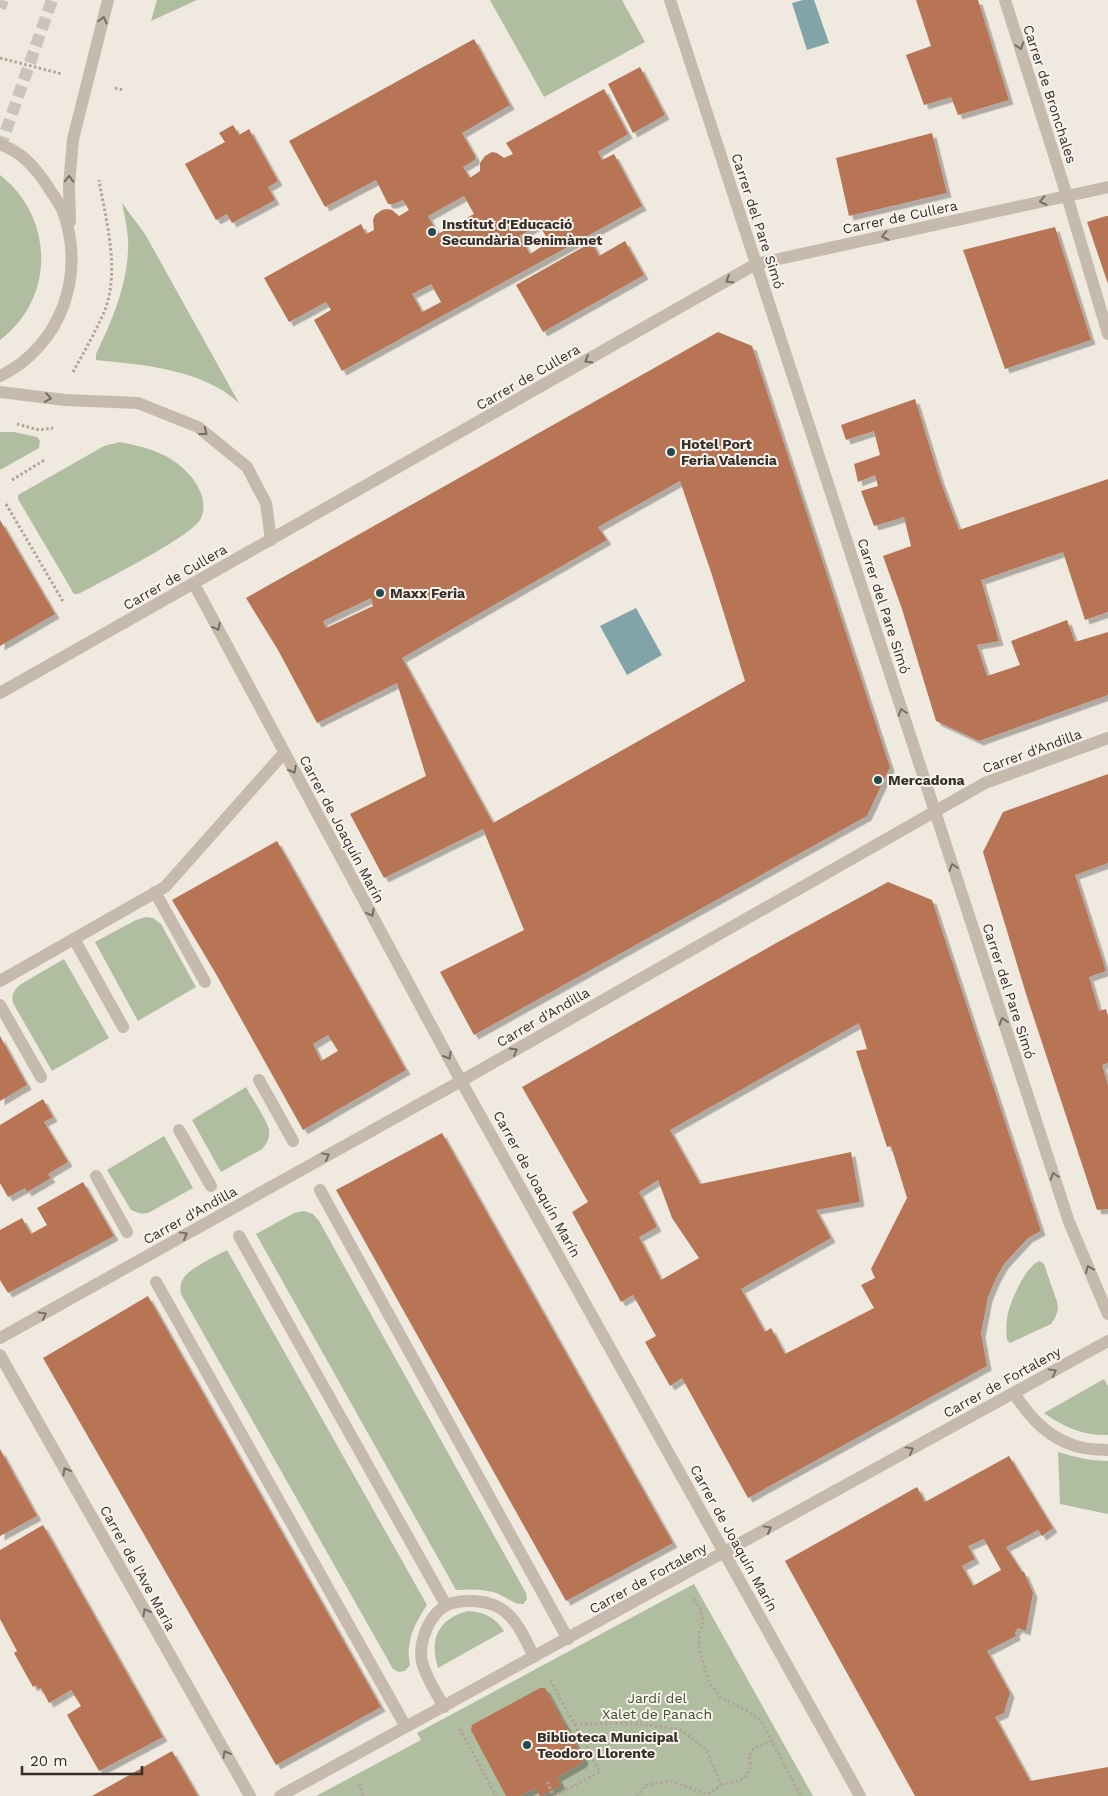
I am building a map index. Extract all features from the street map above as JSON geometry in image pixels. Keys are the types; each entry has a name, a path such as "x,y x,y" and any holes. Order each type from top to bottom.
{"street":[{"path":"0,376 15,368 42,345 61,315 71,281 69,186 73,140 108,0"},
{"name":"Carrer del Pare Simó","path":"670,0 1069,1222 1108,1314"},
{"name":"Carrer de Bronchales","path":"1005,0 1108,334"},
{"path":"0,144 19,154 44,179 62,209 71,245"},
{"name":"Carrer de Cullera","path":"0,693 756,264 1108,187"},
{"path":"0,392 65,400 138,403 198,427 247,467 266,503 271,540"},
{"name":"Carrer de Joaquín Marín","path":"194,584 461,1081 726,1552 860,1796"},
{"name":"Carrer d'Andilla","path":"0,1338 461,1081 985,783 1108,738"},
{"path":"0,981 165,887 284,753"},
{"path":"155,892 205,982"},
{"path":"74,939 123,1028"},
{"path":"0,1005 41,1078"},
{"path":"259,1080 293,1141"},
{"path":"179,1130 211,1186"},
{"path":"96,1176 128,1232"},
{"path":"320,1190 568,1638"},
{"path":"239,1236 446,1605"},
{"path":"156,1282 406,1727"},
{"name":"Carrer de Fortaleny","path":"280,1796 1108,1341"},
{"name":"Carrer de l'Ave Maria","path":"0,1354 250,1796"},
{"path":"1014,1393 1026,1412 1043,1428 1062,1441 1084,1448 1108,1450"},
{"path":"444,1707 426,1673 422,1660 422,1642 434,1616 446,1605 462,1601 480,1602 496,1606 517,1623 534,1657"}],"path":[{"path":"0,58 65,74"},
{"path":"110,94 112,87"},
{"path":"70,378 105,308 111,279 110,244 98,172"},
{"path":"12,480 46,459"},
{"path":"6,504 64,603"},
{"path":"693,1596 701,1610 703,1623 699,1633 699,1647 709,1683 720,1697 748,1711 761,1721 801,1796"},
{"path":"543,1685 551,1681 600,1772 554,1796 547,1782"},
{"path":"574,1724 629,1723 680,1729 706,1749 721,1785"},
{"path":"468,1724 460,1729 496,1796"},
{"path":"637,1796 646,1785 670,1781 708,1794 721,1785 744,1779 751,1767 749,1756 753,1749 772,1741"}],"green space":[{"path":"157,0 197,0 151,21"},
{"path":"490,0 622,0 645,42 544,97"},
{"path":"0,175 18,192 31,213 38,235 41,258 39,280 31,302 18,323 0,340"},
{"path":"122,203 145,234 239,403 208,383 190,376 153,367 96,360 96,354 113,316 125,276 128,243"},
{"path":"0,432 14,432 37,437 40,441 39,448 0,470"},
{"path":"120,442 160,453 185,470 193,479 202,497 203,513 195,525 169,544 92,587 74,594 18,499 18,495 104,446"},
{"path":"146,917 153,918 161,924 196,987 138,1021 95,942 136,920"},
{"path":"64,959 109,1038 52,1071 13,1003 12,998 21,984"},
{"path":"246,1087 268,1126 269,1138 262,1149 221,1172 192,1120"},
{"path":"164,1136 193,1188 150,1212 142,1213 131,1210 107,1170"},
{"path":"304,1211 313,1214 319,1221 526,1593 527,1599 523,1604 515,1603 497,1593 488,1591 456,1590 256,1234 294,1213"},
{"path":"227,1250 427,1605 412,1633 409,1648 410,1665 405,1671 399,1672 393,1669 181,1294 180,1288 183,1279 190,1271"},
{"path":"1040,1261 1044,1264 1058,1310 1051,1324 1010,1343 1007,1340 1007,1323 1012,1300 1030,1269"},
{"path":"1104,1379 1108,1386 1108,1435 1074,1430 1044,1413"},
{"path":"1058,1452 1108,1461 1108,1514 1060,1504"},
{"name":"Jardí del Xalet de Panach","path":"694,1584 813,1796 316,1796 421,1740 417,1733"},
{"path":"468,1611 489,1616 504,1631 438,1668 435,1648 438,1632 449,1619"}],"water":[{"path":"814,0 829,43 807,50 792,3"},
{"path":"636,608 662,655 627,675 600,626"}],"building":[{"path":"916,0 978,0 1009,100 958,115 951,97 924,105 906,55 931,46"},
{"path":"474,39 510,105 462,133 475,156 475,160 463,167 470,178 480,171 480,163 485,156 492,152 504,158 513,154 506,143 604,89 628,134 598,152 602,160 614,154 642,206 342,371 314,320 331,310 326,302 289,322 264,278 361,224 366,234 374,230 373,220 375,215 382,210 392,210 399,216 409,210 403,200 388,204 376,180 325,207 289,141","holes":["464,196 474,214 438,234 428,216","539,224 549,242 530,254 520,236","431,284 441,302 422,312 412,294"]},
{"path":"640,67 665,115 633,133 608,84"},
{"path":"233,125 239,135 249,129 278,181 268,187 275,200 232,223 227,214 216,220 185,164 225,142 219,133"},
{"path":"932,133 947,193 849,216 836,158"},
{"path":"1108,216 1108,284 1087,222"},
{"path":"1055,227 1091,340 1005,369 963,250"},
{"path":"625,241 644,275 543,332 516,285 592,242 599,256"},
{"path":"718,332 752,346 890,767 867,816 474,1035 440,972 524,930 483,829 384,878 350,814 426,776 397,683 317,723 278,650 246,598","holes":["680,481 745,681 493,823 402,658 607,540 598,527","371,598 373,606 326,628 323,621"]},
{"path":"915,399 940,480 959,530 1108,479 1108,612 1085,620 1063,552 981,580 999,641 977,645 987,676 1020,665 1011,641 1067,620 1075,642 1108,632 1108,695 979,741 936,721 902,609 883,556 911,546 904,517 874,526 861,491 878,486 875,475 858,482 854,464 880,455 874,431 846,440 841,425"},
{"path":"0,520 55,614 0,646"},
{"path":"1108,774 1108,863 1075,875 1106,971 1089,977 1099,1011 1106,1009 1108,1016 1108,1063 1102,1065 1108,1085 1108,1209 1097,1210 1027,997 983,852 1003,812"},
{"path":"277,841 406,1070 303,1130 216,974 172,900","holes":["328,1035 338,1051 321,1061 313,1044"]},
{"path":"888,882 932,900 1041,1231 1028,1238 1004,1264 988,1297 981,1333 987,1366 748,1498 682,1378 670,1386 645,1342 656,1336 633,1295 621,1302 572,1212 588,1202 522,1087","holes":["859,1023 867,1049 856,1051 887,1147 891,1146 907,1198 871,1269 875,1278 861,1285 874,1308 785,1354 771,1328 765,1332 741,1289 831,1238 816,1210 860,1202 851,1152 700,1184 670,1130","658,1180 672,1218 699,1258 661,1280 639,1237 657,1227 639,1192"]},
{"path":"0,1036 27,1085 0,1101"},
{"path":"43,1099 53,1117 44,1122 68,1162 48,1174 51,1178 27,1192 25,1188 8,1197 0,1183 0,1125"},
{"path":"442,1133 673,1543 566,1601 336,1190"},
{"path":"83,1182 114,1236 8,1293 0,1280 0,1230 22,1218 31,1234 47,1225 37,1208"},
{"path":"148,1296 381,1707 276,1765 43,1358"},
{"path":"0,1449 37,1516 0,1536"},
{"path":"1009,1456 1053,1528 1042,1536 1038,1530 1006,1547 1022,1572 1024,1572 1033,1593 1026,1631 1018,1628 1015,1632 1016,1636 987,1651 1010,1693 1004,1713 995,1717 1030,1781 1108,1767 1108,1796 915,1796 785,1561 917,1487 925,1502","holes":["984,1539 1001,1570 973,1586 962,1566 975,1559 968,1546"]},
{"path":"43,1525 163,1737 99,1771 67,1715 81,1706 71,1690 49,1703 41,1688 38,1689 36,1685 33,1687 14,1653 17,1651 0,1619 0,1550"},
{"name":"Biblioteca Municipal Teodoro Llorente","path":"540,1688 545,1688 584,1759 582,1763 557,1777 561,1785 541,1796 535,1788 520,1796 506,1796 471,1730 472,1725"},
{"path":"172,1751 198,1796 92,1796"}],"tunnel":[{"path":"0,8 3,0"},
{"path":"0,148 52,0"}],"place":[{"name":"Institut d'Educació Secundària Benimàmet","path":"432,232"},
{"name":"Hotel Port Feria Valencia","path":"671,452"},
{"name":"Maxx Feria","path":"380,593"},
{"name":"Mercadona","path":"878,780"},
{"name":"Biblioteca Municipal Teodoro Llorente","path":"527,1745"}]}
